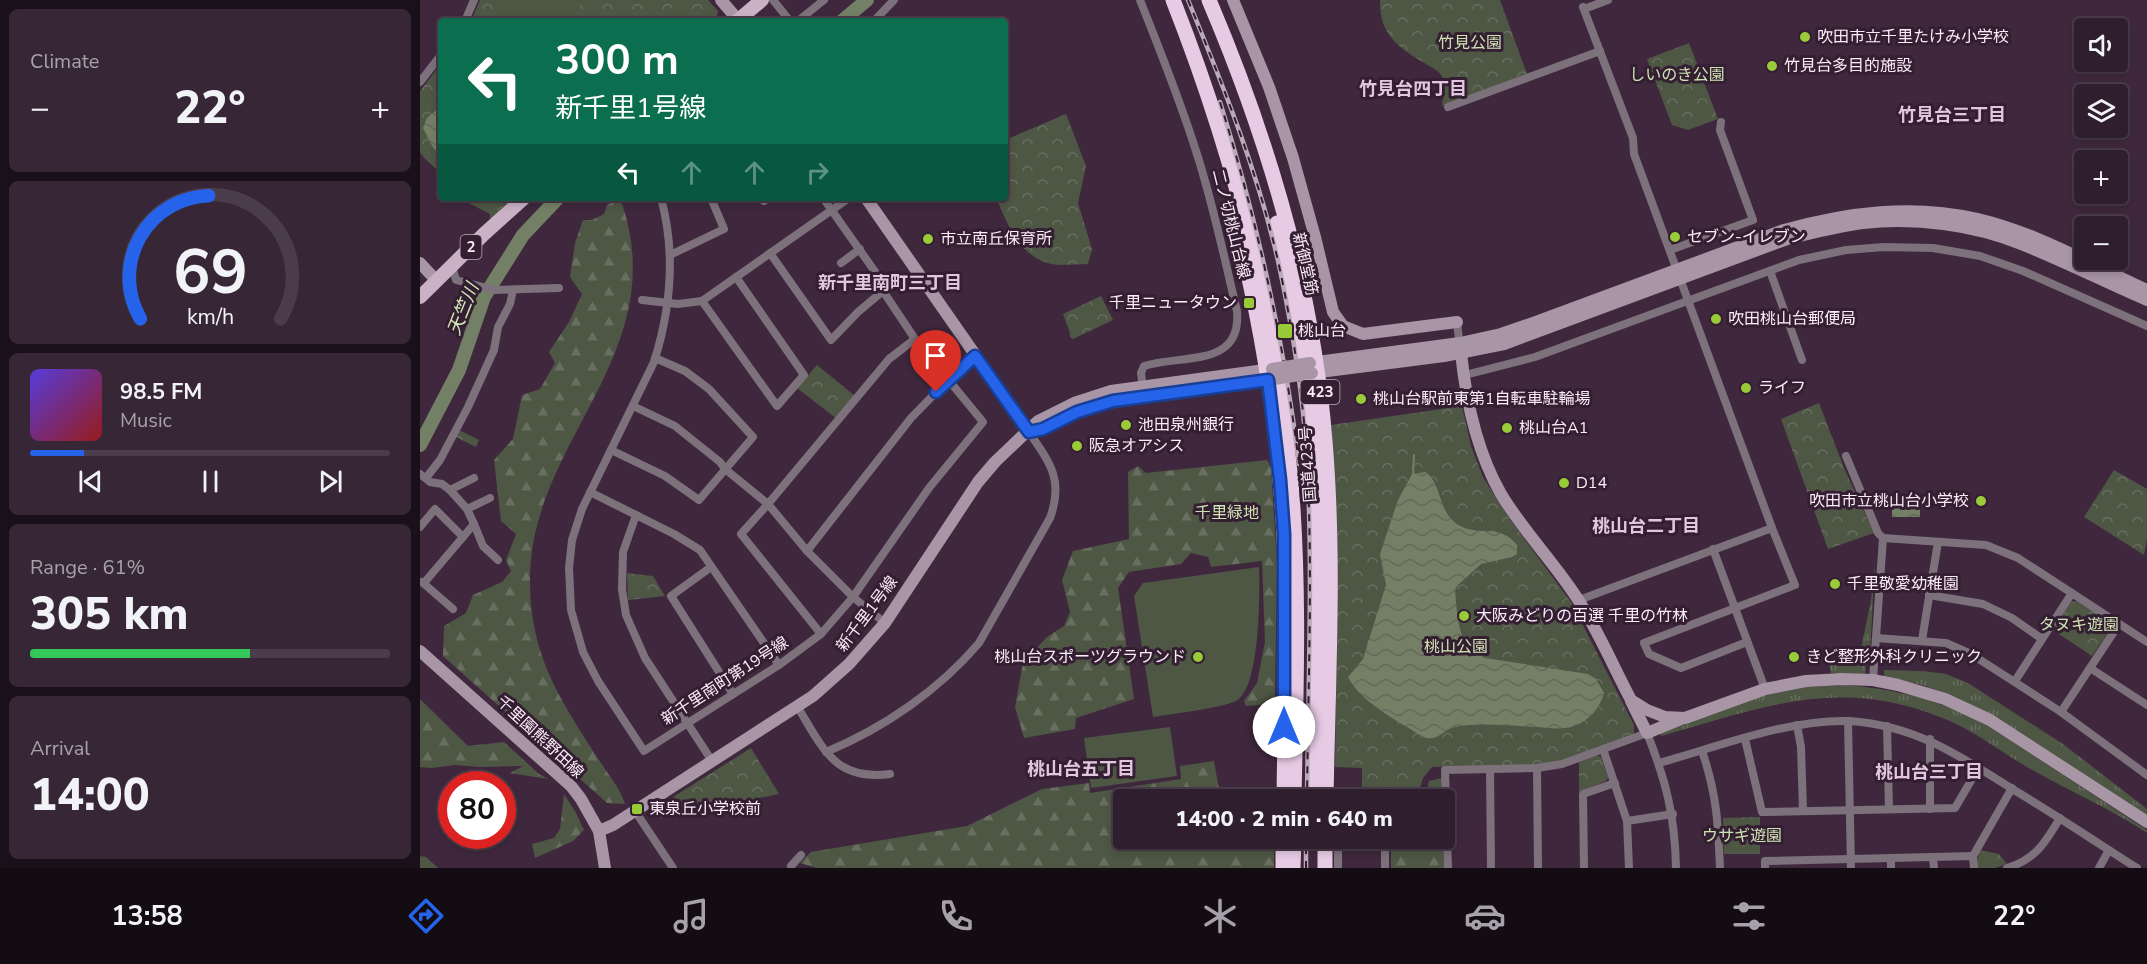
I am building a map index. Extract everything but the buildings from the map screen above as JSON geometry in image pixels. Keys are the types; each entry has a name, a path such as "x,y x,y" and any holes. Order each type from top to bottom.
{"highway":[{"name":"国道423号","path":"1163,0 1202,104 1233,211 1270,374 1284,534 1285,789"},
{"path":"1168,0 1174,28"},
{"name":"423","path":"1173,0 1211,102 1246,219 1271,333 1281,398 1291,482 1295,545 1294,789"},
{"name":"新御堂筋","path":"1198,0 1255,150 1281,240 1303,350 1312,416 1318,504 1316,789"},
{"name":"国道423号","path":"1210,4 1246,92 1289,230 1305,294 1326,443 1329,522 1325,789"},
{"path":"1286,849 1290,866"},
{"path":"1290,866 1291,849"},
{"path":"1317,849 1318,866"},
{"path":"1318,866 1322,849"}],"main road":[{"path":"740,18 762,0"},
{"name":"2","path":"420,297 484,234 522,201"}],"street":[{"path":"466,18 474,0"},
{"path":"721,0 736,18"},
{"path":"773,0 788,18"},
{"path":"802,18 824,0"},
{"path":"878,18 894,0"},
{"name":"二ノ切桃山台線","path":"1140,0 1196,150 1212,206 1237,311 1238,324 1229,344 1218,353 1144,366 1141,373 1143,391"},
{"path":"1233,0 1269,87 1293,158 1330,303 1337,320 1351,331 1363,334 1457,322 1480,448 1492,477 1510,508 1579,600 1647,733 1659,763 1673,814 1676,868"},
{"path":"1608,0 1584,8 1633,138 1634,154 1795,585 1644,643 1649,654 1681,668 1747,642"},
{"path":"1448,107 1600,51"},
{"path":"420,82 438,59"},
{"path":"1670,250 1753,220 1720,130 1721,122"},
{"name":"新千里南町第19号線","path":"662,201 670,255 668,303 655,358 577,522 569,568 571,610 583,652 598,681 644,752 779,665 821,634 853,597 928,488 983,422 915,339 883,291 883,283 825,201"},
{"path":"670,255 724,229 712,201"},
{"path":"642,300 678,304 702,301 845,201"},
{"path":"826,752 857,739 883,724 964,660 979,643 1050,518 1057,492 1053,472 1029,432 868,201"},
{"path":"1680,275 1784,230 1819,220 1861,213 1929,212 1978,219 2027,235 2147,290"},
{"path":"1680,275 1821,230 1864,223 1923,222 1974,230 2020,243 2147,300"},
{"path":"1465,375 1535,357 1799,260 1846,250 1884,247 1933,248 1980,256 2023,271 2147,326"},
{"path":"841,262 860,249"},
{"path":"770,253 831,340 858,312 883,291"},
{"path":"420,263 436,280"},
{"path":"452,267 456,280 495,290 559,288"},
{"path":"1770,271 1802,360"},
{"name":"新千里1号線","path":"599,831 635,811 821,690 849,664 885,623 978,482 995,462 1029,432 1043,429 1077,412 1143,391 1460,348 1680,275"},
{"path":"702,301 777,406 804,375 736,277"},
{"path":"498,560 483,546 467,509 442,484 430,483 423,476 440,460 468,407 494,350 498,327 510,304 513,290"},
{"path":"821,634 741,534 889,359 915,339"},
{"path":"807,551 911,418 975,356"},
{"path":"611,450 665,476 699,500 753,436 709,389 685,371 655,358"},
{"path":"633,406 675,426 720,462 725,469 768,504 807,551 853,597 885,623"},
{"path":"1846,456 1878,533 1883,538 1986,546 2018,558 2147,642"},
{"path":"450,490 474,478"},
{"path":"590,492 674,534 700,550 779,665"},
{"path":"467,509 490,498"},
{"path":"420,526 435,509 463,537"},
{"path":"636,515 623,552 622,589 626,615 645,658 712,761"},
{"path":"453,609 422,582 474,524"},
{"path":"1579,600 1773,528"},
{"path":"1873,681 1883,538"},
{"path":"1922,640 1938,542"},
{"path":"1713,549 1765,688"},
{"path":"711,567 671,596 732,694"},
{"path":"2015,681 2072,593"},
{"path":"1929,595 1983,604 2012,618 2042,639"},
{"path":"2061,712 2119,624"},
{"path":"1876,638 1946,643 1971,654 2061,712 2147,775"},
{"name":"千里園熊野田線","path":"420,651 563,778 581,800 599,831 605,868"},
{"path":"2090,669 2147,705"},
{"path":"1448,868 1445,770 1537,768 1562,764 1765,688 1806,681 1842,679 1873,681 1921,691 1967,708 1990,720 2147,822"},
{"path":"1631,700 1665,717 1685,718"},
{"path":"797,706 826,752 839,765 871,776 890,774"},
{"path":"1659,763 1797,725 1848,721 1887,726 1930,740 1979,767 2137,868"},
{"path":"1848,721 1851,863"},
{"path":"1797,725 1801,747 1803,810"},
{"path":"1887,726 1889,809"},
{"path":"1745,739 1762,812 1955,808 1979,767"},
{"path":"1930,740 1930,809"},
{"path":"1603,749 1627,821 1629,868"},
{"path":"1702,751 1712,779 1718,812 1720,868"},
{"path":"1537,768 1538,868"},
{"path":"1490,769 1491,868"},
{"path":"1584,868 1583,794 1615,783"},
{"path":"1974,868 1973,856 2012,788"},
{"path":"635,811 673,868"},
{"path":"1627,821 1673,814"},
{"path":"2007,868 2032,857 2045,843 2060,818"},
{"path":"1338,868 1338,846 1341,840 1377,838 1385,843 1385,868"},
{"path":"2098,868 2109,850"},
{"path":"793,867 801,855"},
{"path":"1765,868 1765,861 1804,864 1851,863 1891,858 1973,856"},
{"path":"1891,858 1891,868"},
{"path":"1933,858 1934,868"}],"green space":[{"path":"480,0 708,0 718,11 717,18 472,18"},
{"path":"498,0 586,0 564,18 508,18 497,13"},
{"name":"竹見公園","path":"1380,0 1500,0 1527,74 1442,106 1444,85 1442,76 1392,39 1383,23"},
{"path":"626,7 635,18 612,18"},
{"name":"しいのき公園","path":"1689,43 1718,119 1688,130 1672,125 1647,59"},
{"path":"438,68 438,171 420,152 420,91"},
{"path":"1066,114 1086,166 1078,203 1092,249 1088,264 1047,263 1026,251 1019,242 997,201 1008,201 1008,139"},
{"path":"465,201 509,201 490,220 490,214"},
{"path":"621,201 632,253 630,302 616,349 552,482 536,528 530,578 534,628 548,671 557,692 616,785 625,804 607,803 443,656 444,626 466,613 473,595 502,582 511,571 506,560 516,534 501,521 494,460 513,439 522,395 540,389 555,363 549,352 569,322 582,294 570,277 575,243 583,220 592,220 604,214 607,205"},
{"path":"1101,296 1113,320 1073,339 1070,337 1063,314"},
{"path":"817,365 855,396 837,419 797,388"},
{"path":"1819,403 1844,468 1874,533 1828,549 1781,419"},
{"name":"桃山公園","path":"1462,406 1471,446 1483,477 1509,518 1571,602 1634,725 1634,734 1559,762 1534,765 1432,767 1423,778 1420,789 1362,789 1362,768 1335,767 1337,553 1331,425"},
{"path":"459,430 479,440 476,447 456,437"},
{"name":"千里緑地","path":"1267,460 1271,467 1277,562 1275,697 1270,704 1246,706 1244,701 1257,683 1265,642 1262,561 1211,567 1208,557 1191,553 1181,564 1129,572 1118,588 1134,699 1076,718 1075,729 1024,738 1015,707 1023,663 1047,637 1064,626 1070,612 1062,580 1073,551 1129,539 1128,472 1138,466 1146,473"},
{"path":"2114,470 2147,489 2147,540 2144,555 2084,517"},
{"path":"1875,559 1870,654 1860,654 1871,600"},
{"name":"桃山台スポーツグラウンド","path":"1259,567 1255,656 1246,689 1239,699 1223,705 1153,717 1134,596 1143,583"},
{"path":"627,573 653,576 665,596 628,600"},
{"name":"タヌキ遊園","path":"2077,601 2110,622 2112,627 2092,656 2053,630 2071,602"},
{"path":"1859,659 1866,659 1865,674 1831,673 1829,664 1858,663"},
{"path":"1884,670 1946,674 1968,683 2063,744 2147,809 2147,816 1947,694 1922,685 1884,677"},
{"path":"1842,685 1899,692 1935,702 1970,716 2147,830 2147,833 2027,767 1963,727 1903,705 1867,699 1833,698 1799,701 1732,715 1661,736 1660,732 1767,693"},
{"path":"420,699 468,746 504,742 539,774 548,779 516,774 516,771 514,771 523,766 420,767"},
{"path":"1170,727 1177,776 1091,788 1084,738"},
{"path":"751,748 779,794 659,818 654,809"},
{"path":"1597,755 1601,757 1608,777 1606,781 1579,792 1579,762"},
{"path":"1214,761 1219,789 1116,789 1181,779 1180,766"},
{"path":"1442,778 1442,789 1427,789 1429,781"},
{"path":"1089,783 1090,793 1113,789 1113,849 1274,849 1274,868 817,868 800,863 811,852 967,826 1042,789"},
{"path":"564,794 584,830 573,841 535,858 532,844 554,838 560,829"},
{"name":"ウサギ遊園","path":"1760,817 1760,854 1724,854 1723,818"},
{"path":"1391,849 1443,849 1444,868 1391,868"},
{"path":"1980,850 1999,854 2007,864 1995,868 1977,868"},
{"path":"420,856 426,857 438,868 420,868"}],"water":[{"path":"438,109 438,154 423,128 427,118"},
{"path":"1426,472 1435,484 1446,512 1457,524 1473,530 1503,534 1517,545 1517,554 1481,564 1455,590 1460,630 1468,646 1485,658 1588,674 1596,679 1604,693 1597,709 1584,721 1574,726 1561,728 1464,726 1451,728 1434,738 1426,738 1382,712 1362,695 1348,677 1363,659 1386,585 1380,554 1398,500 1412,474"},
{"path":"1920,506 1920,517 1892,517 1892,507"}],"waterway":[{"name":"天竺川","path":"860,0 863,4"},
{"name":"天竺川","path":"846,18 867,0"},
{"name":"天竺川","path":"420,445 459,370 484,297 523,235 555,201"},
{"path":"1413,474 1414,455"}],"railway":[{"path":"1188,0 1252,167 1280,270 1297,364 1309,501 1307,789"},
{"path":"1220,102 1246,191 1268,281 1286,372 1299,464"},
{"path":"1306,849 1306,868"}],"place":[{"name":"吹田市立千里たけみ小学校","path":"1805,37"},
{"name":"竹見台多目的施設","path":"1772,66"},
{"name":"セブン-イレブン","path":"1675,237"},
{"name":"市立南丘保育所","path":"928,239"},
{"name":"千里ニュータウン","path":"1249,303"},
{"name":"吹田桃山台郵便局","path":"1716,319"},
{"name":"桃山台","path":"1285,331"},
{"name":"ライフ","path":"1746,388"},
{"name":"桃山台駅前東第1自転車駐輪場","path":"1361,399"},
{"name":"池田泉州銀行","path":"1126,425"},
{"name":"桃山台A1","path":"1507,428"},
{"name":"阪急オアシス","path":"1077,446"},
{"name":"D14","path":"1564,483"},
{"name":"吹田市立桃山台小学校","path":"1981,501"},
{"name":"千里敬愛幼稚園","path":"1835,584"},
{"name":"大阪みどりの百選 千里の竹林","path":"1464,616"},
{"name":"桃山台スポーツグラウンド","path":"1198,657"},
{"name":"きど整形外科クリニック","path":"1794,657"},
{"name":"東泉丘小学校前","path":"637,809"}],"district":[{"name":"竹見台四丁目","path":"1413,89"},
{"name":"竹見台三丁目","path":"1952,115"},
{"name":"新千里南町三丁目","path":"890,283"},
{"name":"桃山台二丁目","path":"1646,526"},
{"name":"桃山台五丁目","path":"1081,769"},
{"name":"桃山台三丁目","path":"1929,772"}],"route":[{"path":"936,392 975,356 1029,432 1043,429 1077,412 1113,401 1268,380 1284,534 1284,727"}]}
